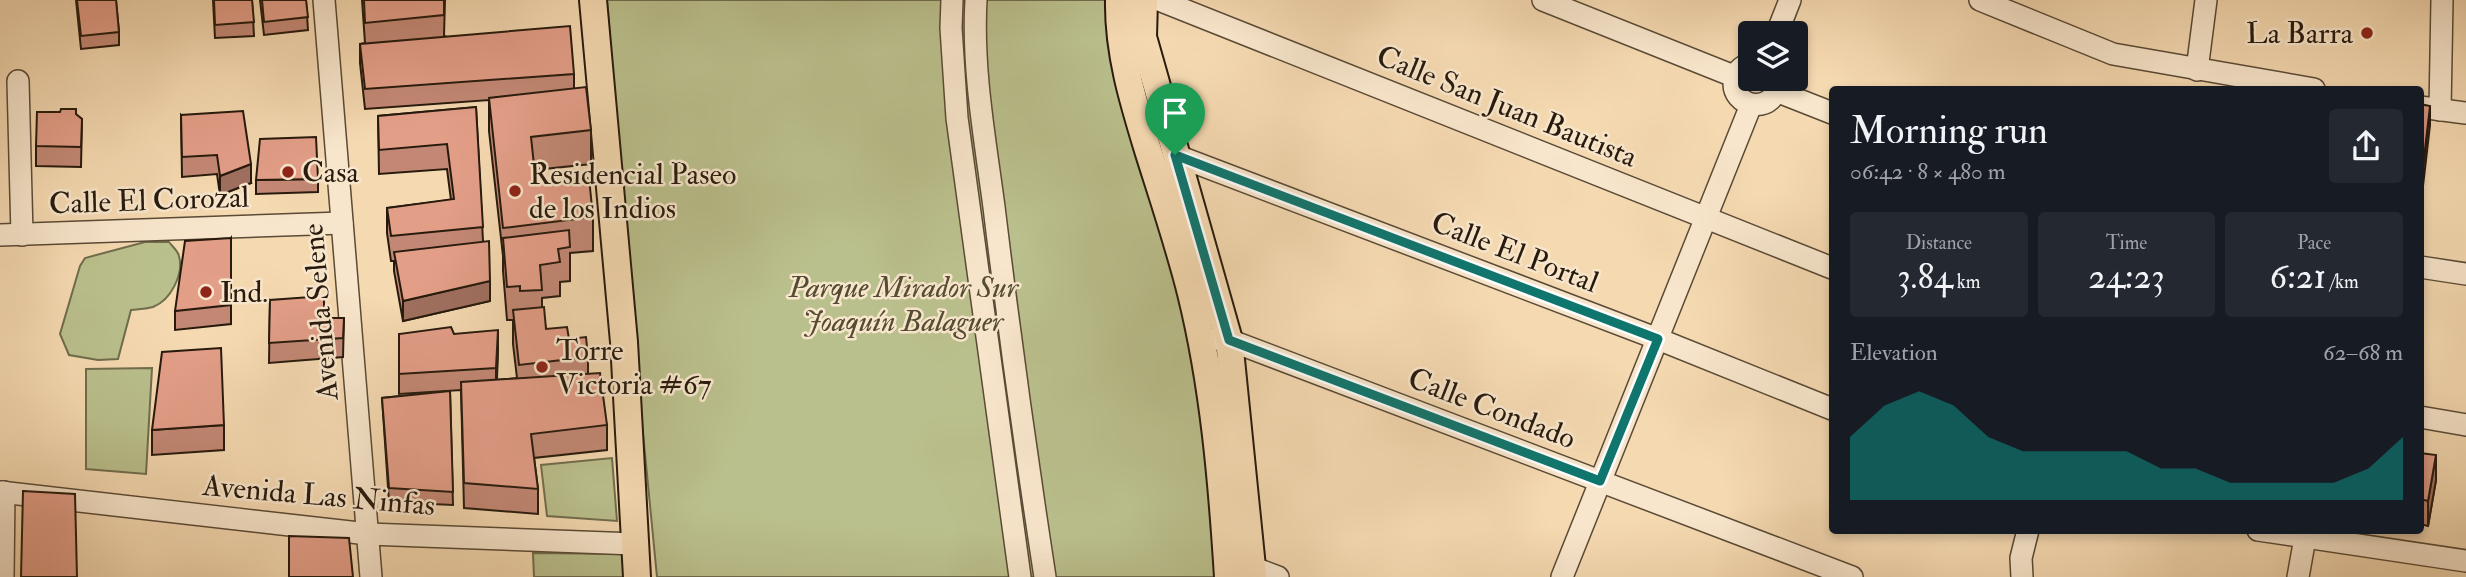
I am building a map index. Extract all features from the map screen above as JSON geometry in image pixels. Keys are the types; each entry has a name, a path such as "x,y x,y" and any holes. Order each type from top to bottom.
{"main road":[{"path":"593,0 624,342 638,577"},
{"path":"1119,0 1120,42 1132,97 1183,262 1202,337 1223,494 1228,567"},
{"path":"1143,0 1143,37 1229,340 1253,572"}],"street":[{"name":"Avenida Selene","path":"324,0 371,577"},
{"path":"952,0 951,28 957,118 1019,572 1044,569 1008,321 981,101 976,0"},
{"name":"Calle San Juan Bautista","path":"1159,0 1829,267"},
{"path":"1543,0 1738,68"},
{"path":"1782,21 1790,0"},
{"path":"1980,0 2113,54 2296,86"},
{"path":"2197,70 2206,0"},
{"path":"2442,0 2430,109 2466,113"},
{"path":"18,80 22,235"},
{"path":"1738,90 1740,99 1751,104 1766,103 1773,91"},
{"path":"1789,91 1829,111"},
{"path":"1562,577 1751,104"},
{"name":"Calle El Portal","path":"1175,155 1658,339 1829,408"},
{"name":"Calle El Corozal","path":"0,235 342,223"},
{"path":"2424,268 2466,274"},
{"name":"Calle Condado","path":"1202,337 1229,340 1852,577"},
{"path":"2424,418 2466,425"},
{"name":"Avenida Las Ninfas","path":"2,492 368,534 635,544"},
{"path":"2,492 3,577"},
{"path":"2010,577 2021,567 2027,534"},
{"path":"2282,534 2466,561"},
{"path":"2298,577 2305,538"},
{"path":"1228,567 1278,577"}],"green space":[{"name":"Parque Mirador Sur Joaquín Balaguer","path":"607,0 1110,0 1190,325 1220,577 657,577 634,341"},
{"path":"145,242 169,242 178,254 180,271 175,286 159,304 131,310 118,359 98,360 69,355 60,334 80,266 85,258"},
{"path":"152,368 146,474 86,469 86,369"},
{"path":"612,458 617,521 547,516 541,465"},
{"path":"533,553 625,554 626,577 534,577"}],"building":[{"path":"77,0 116,0 119,32 81,36"},
{"path":"214,0 252,0 254,22 215,25"},
{"path":"262,0 306,0 308,17 264,22"},
{"path":"364,0 444,0 444,15 365,23"},
{"path":"570,26 574,74 365,89 360,44"},
{"path":"586,87 591,130 531,137 536,184 589,178 593,217 503,228 489,98"},
{"path":"2424,105 2430,106 2424,158"},
{"path":"476,107 483,227 391,236 387,208 454,199 447,144 379,150 378,116"},
{"path":"61,109 76,109 76,114 82,119 81,147 36,146 37,112 60,112"},
{"path":"243,111 251,164 220,176 217,155 182,157 181,115"},
{"name":"Casa","path":"316,137 318,179 256,180 260,139"},
{"path":"569,230 570,247 558,249 560,262 540,265 542,290 520,291 520,286 507,287 503,238"},
{"name":"Ind.","path":"231,238 231,305 175,311 185,241"},
{"path":"489,241 490,281 403,301 394,252"},
{"path":"324,296 324,318 344,318 343,338 269,343 270,300"},
{"path":"544,307 546,329 567,327 569,339 586,337 588,357 519,365 513,310"},
{"path":"451,327 454,334 498,330 496,368 399,374 399,334"},
{"path":"221,348 224,425 152,430 162,352"},
{"path":"600,373 607,425 531,434 538,489 464,483 461,382"},
{"path":"450,391 453,492 389,488 382,398"},
{"path":"2424,454 2436,455 2428,501 2424,500"},
{"path":"23,491 75,494 77,577 21,577"},
{"path":"289,536 349,538 353,577 289,577"}],"place":[{"name":"La Barra","path":"2367,33"},
{"name":"Casa","path":"288,172"},
{"name":"Residencial Paseo de los Indios","path":"515,191"},
{"name":"Ind.","path":"206,292"},
{"name":"Torre Victoria #67","path":"542,367"}],"route":[{"path":"1175,155 1658,339 1600,481 1229,340 1175,155"}]}
